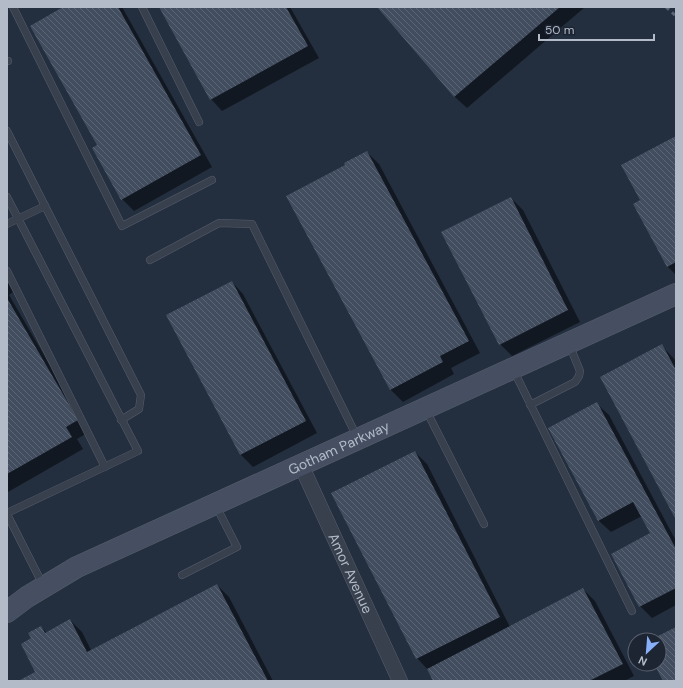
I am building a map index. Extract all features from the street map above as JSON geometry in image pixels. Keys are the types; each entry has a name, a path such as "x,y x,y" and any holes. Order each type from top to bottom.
{"street":[{"name":"Gotham Parkway","path":"7,612 77,567 676,294"},
{"name":"Amor Avenue","path":"301,465 400,681"}],"lane":[{"path":"13,7 122,226 212,180"},
{"path":"142,7 199,122"},
{"path":"7,131 141,395 139,410 121,420"},
{"path":"7,197 138,451 7,513 44,587"},
{"path":"7,224 45,206"},
{"path":"150,260 219,223 252,224 358,439"},
{"path":"7,271 105,466"},
{"path":"530,405 575,382 579,376 580,371 569,343"},
{"path":"513,369 632,611"},
{"path":"425,408 484,524"},
{"path":"182,575 237,547 215,504"}],"building":[{"path":"63,7 118,7 201,155 121,200 92,148 97,145 30,26"},
{"path":"159,7 286,7 308,46 210,100"},
{"path":"377,7 560,7 454,97"},
{"path":"676,136 676,262 667,267 633,204 640,200 621,165"},
{"path":"367,151 469,341 440,356 443,362 390,390 286,196 345,165 344,163"},
{"path":"511,197 568,310 499,345 441,232"},
{"path":"232,281 306,421 240,455 166,315"},
{"path":"7,298 78,420 66,427 72,437 7,474"},
{"path":"662,344 676,370 676,520 600,377"},
{"path":"597,402 676,549 676,588 639,607 611,554 650,533 633,502 598,521 548,428"},
{"path":"415,451 500,617 416,659 331,493"},
{"path":"217,584 268,681 18,681 35,672 21,644 31,638 28,633 41,626 45,633 70,619 87,652"},
{"path":"583,588 623,664 589,681 433,681 427,669"},
{"path":"676,627 676,681 663,681 658,672 667,672 666,632"}],"railway":[{"path":"666,7 676,16"}]}
